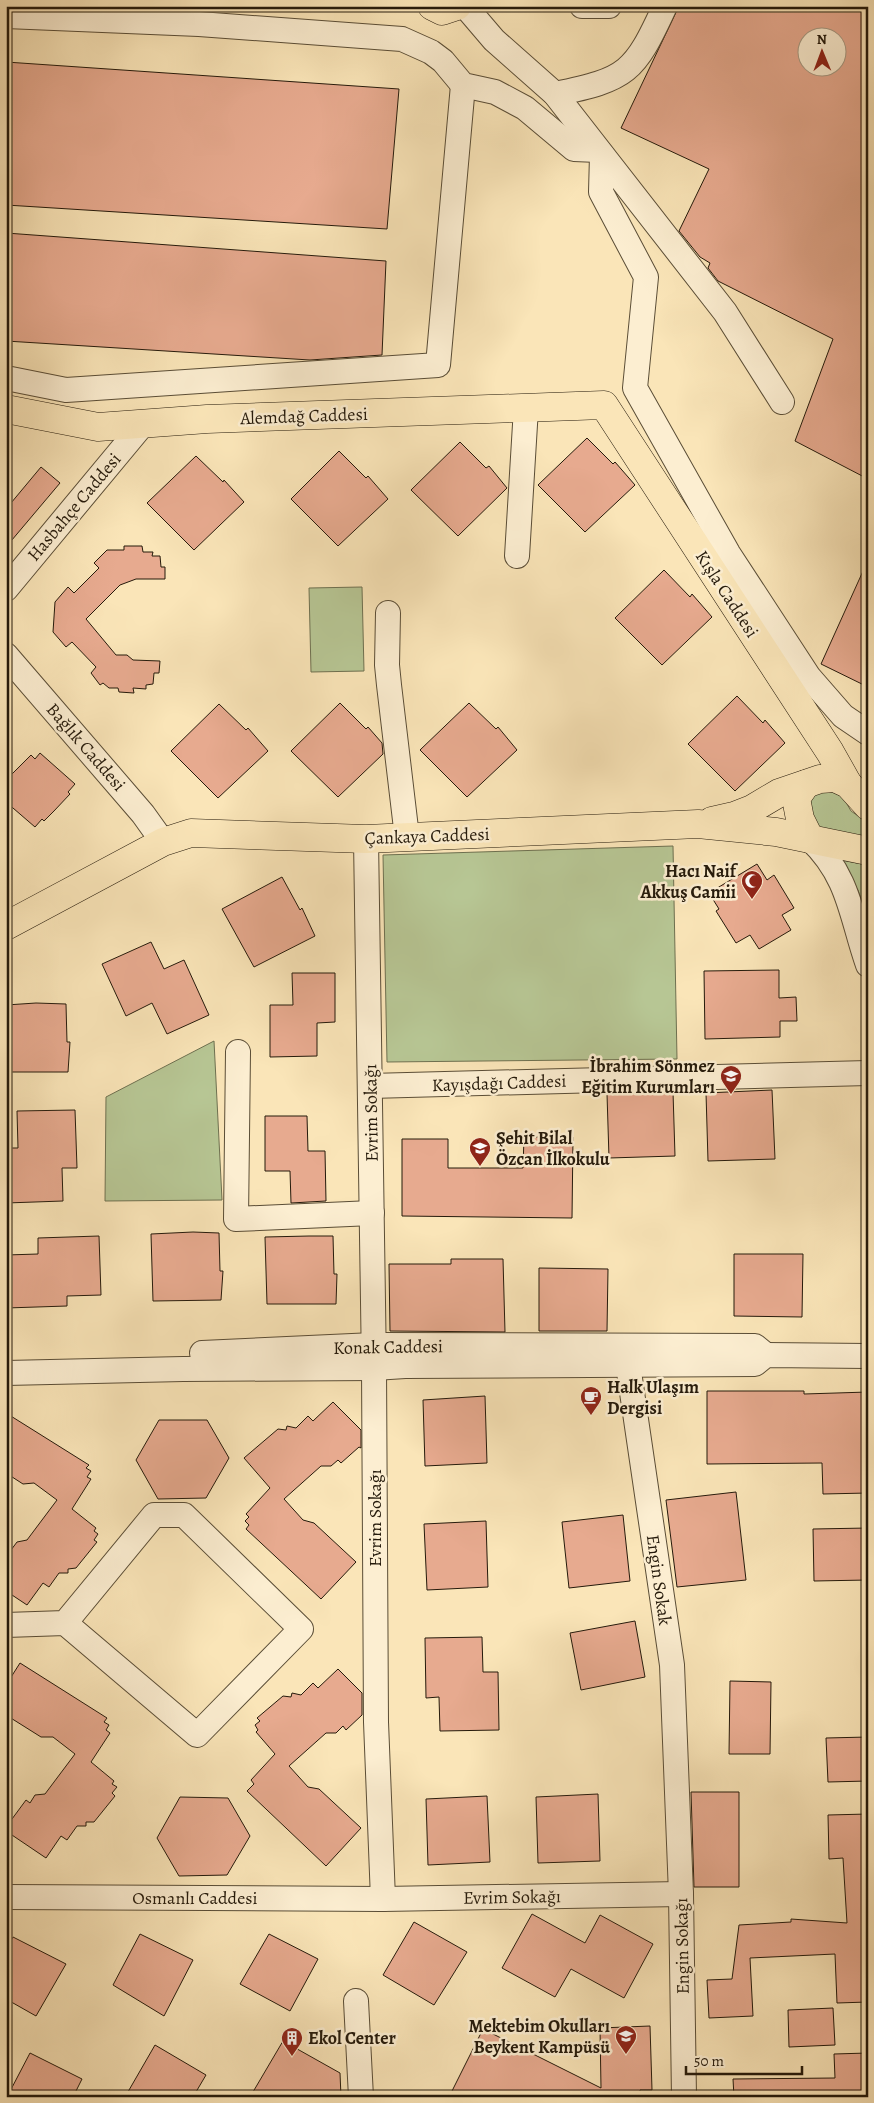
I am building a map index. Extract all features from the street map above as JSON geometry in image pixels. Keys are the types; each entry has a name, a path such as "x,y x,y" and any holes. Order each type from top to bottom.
{"main road":[{"path":"432,6 442,11 457,6"},
{"name":"Alemdağ Caddesi","path":"6,409 98,427 206,420 604,405"},
{"name":"Kışla Caddesi","path":"604,405 830,752 848,784 868,806"},
{"path":"698,824 734,816 752,809 779,792 820,779 835,778 848,784"},
{"path":"806,784 796,798 800,819 810,839"},
{"name":"Çankaya Caddesi","path":"6,926 163,842 191,833 366,839 698,824 776,832 868,851"}],"street":[{"path":"465,6 494,40 555,94 725,312 782,402"},
{"path":"584,6 609,6"},
{"path":"555,94 602,84 624,72 633,64 647,45 665,6"},
{"path":"6,16 199,24 402,39 431,52 443,61 463,85 495,92 526,108 574,149 600,153"},
{"path":"6,378 66,390 438,365 463,85"},
{"path":"600,153 601,192 646,277 635,388 728,553 809,677 843,716 868,733"},
{"path":"517,556 526,408"},
{"name":"Hasbahçe Caddesi","path":"6,589 143,424"},
{"path":"388,613 388,679 407,837"},
{"name":"Bağlık Caddesi","path":"6,654 143,814 163,842"},
{"name":"Evrim Sokağı","path":"366,839 374,1345 376,1722 383,1899 681,1894"},
{"path":"810,839 832,864 846,894 868,965"},
{"path":"238,1052 236,1219 372,1213"},
{"name":"Kayışdağı Caddesi","path":"370,1086 868,1073"},
{"name":"Konak Caddesi","path":"6,1360 341,1348 374,1345 755,1346 766,1355 868,1356"},
{"name":"Konak Caddesi","path":"6,1373 406,1366 755,1364 766,1355"},
{"name":"Engin Sokak","path":"628,1365 672,1665 678,1796"},
{"path":"6,1625 64,1624 197,1735 301,1629 184,1514 154,1514 64,1624"},
{"name":"Engin Sokağı","path":"678,1796 684,2097"},
{"name":"Osmanlı Caddesi","path":"6,1896 383,1899"},
{"path":"356,2001 361,2097"}],"green space":[{"path":"362,587 364,671 311,672 309,588"},
{"path":"831,791 843,797 851,811 868,823 868,840 816,828 806,806 813,794"},
{"path":"673,846 677,1059 387,1062 383,855"},
{"path":"835,859 868,865 868,918 858,890"},
{"path":"214,1041 222,1200 105,1201 106,1097"}],"building":[{"path":"679,6 868,6 868,479 795,441 833,339 718,281 708,268 710,263 700,257 679,231 709,169 621,128"},
{"path":"6,62 399,89 387,229 6,205"},
{"path":"6,233 386,261 382,355 310,360 6,341"},
{"path":"587,438 613,464 615,462 635,485 585,532 538,485"},
{"path":"460,442 486,468 489,466 507,488 458,536 411,490"},
{"path":"339,451 366,478 368,476 388,499 338,546 291,499"},
{"path":"196,456 223,482 224,480 244,502 194,550 147,503"},
{"path":"41,467 60,483 6,547 6,509"},
{"path":"124,546 142,546 143,552 153,552 152,556 160,556 161,567 165,567 165,579 136,579 120,585 86,619 116,655 127,655 133,660 160,661 159,673 154,673 153,684 146,685 146,689 133,688 134,693 119,692 118,688 109,688 103,683 100,685 91,673 96,667 72,642 66,647 53,632 55,602 68,587 74,593 99,568 94,563 107,550 124,550"},
{"path":"868,560 868,687 821,664"},
{"path":"664,570 690,597 692,594 712,617 662,665 615,618"},
{"path":"737,696 763,723 765,720 785,743 735,791 688,744"},
{"path":"340,703 366,729 368,727 382,743 383,754 338,797 291,751"},
{"path":"469,703 496,729 498,727 517,750 467,797 420,750"},
{"path":"219,704 246,730 248,728 268,751 218,798 171,751"},
{"path":"40,753 75,784 68,792 70,794 44,821 42,819 35,827 6,802 6,780 31,755 35,759"},
{"name":"Hacı Naif Akkuş Camii","path":"757,864 767,880 774,875 794,908 782,915 791,930 759,949 750,935 736,943 716,911 719,909 709,893"},
{"path":"282,877 300,910 302,908 315,936 254,967 222,909"},
{"path":"151,942 164,969 184,960 209,1015 167,1034 152,1003 126,1016 102,964"},
{"path":"779,970 779,998 796,997 797,1021 780,1021 780,1037 705,1039 704,971"},
{"path":"292,973 335,973 335,1022 317,1023 317,1056 270,1057 270,1005 293,1005"},
{"path":"66,1004 67,1042 70,1042 68,1072 6,1072 6,1005"},
{"path":"772,1090 775,1159 708,1161 706,1093"},
{"path":"673,1092 675,1156 609,1158 607,1094"},
{"path":"75,1110 77,1168 62,1168 63,1201 6,1203 6,1148 18,1148 17,1111"},
{"path":"265,1116 307,1116 308,1151 325,1151 326,1201 291,1203 290,1171 265,1171"},
{"path":"524,1137 573,1137 572,1218 402,1216 402,1139 448,1139 448,1168 523,1168"},
{"path":"219,1233 220,1271 223,1271 221,1300 153,1301 151,1234"},
{"path":"99,1236 101,1295 67,1296 67,1306 6,1308 6,1255 38,1254 38,1238"},
{"path":"333,1236 334,1274 337,1274 336,1304 267,1304 265,1237"},
{"path":"734,1254 803,1254 802,1317 734,1316"},
{"path":"451,1259 503,1259 505,1332 390,1331 389,1264 451,1264"},
{"path":"539,1268 608,1269 607,1331 539,1331"},
{"path":"707,1391 804,1391 804,1394 868,1392 868,1493 823,1494 822,1463 707,1464"},
{"path":"485,1396 487,1463 425,1466 423,1400"},
{"path":"333,1402 361,1430 361,1448 359,1447 341,1463 338,1460 331,1466 321,1466 284,1499 303,1520 314,1523 356,1562 321,1599 246,1529 249,1525 245,1521 249,1517 246,1514 270,1488 244,1458 278,1429 286,1430 287,1426 296,1428 308,1416 313,1421"},
{"path":"6,1413 89,1465 86,1468 91,1471 87,1477 91,1479 72,1509 96,1528 94,1531 98,1534 94,1540 97,1542 76,1568 68,1569 68,1573 59,1573 49,1587 43,1583 27,1605 6,1591 6,1546 11,1550 17,1542 27,1540 57,1500 34,1483 23,1484 6,1473"},
{"path":"159,1420 207,1420 229,1458 206,1498 158,1499 136,1460"},
{"path":"736,1492 746,1580 677,1587 666,1500"},
{"path":"623,1515 630,1581 569,1588 562,1522"},
{"path":"486,1521 488,1587 427,1590 424,1524"},
{"path":"868,1528 868,1580 814,1581 813,1529"},
{"path":"635,1621 645,1677 581,1690 570,1633"},
{"path":"482,1637 483,1672 498,1672 499,1730 440,1731 439,1697 426,1698 425,1638"},
{"path":"20,1663 107,1718 104,1722 109,1725 106,1730 110,1733 91,1762 114,1781 112,1784 117,1787 112,1793 115,1796 94,1822 86,1822 86,1826 77,1826 67,1840 61,1836 46,1858 6,1831 6,1819 12,1819 26,1800 30,1803 35,1795 45,1794 75,1754 53,1737 41,1737 6,1715 6,1685"},
{"path":"338,1669 362,1693 362,1715 346,1730 343,1726 336,1733 326,1733 289,1766 308,1787 319,1789 361,1828 326,1866 247,1791 254,1784 251,1780 275,1754 256,1732 258,1730 255,1725 260,1721 257,1718 283,1696 291,1697 292,1693 301,1695 313,1683 318,1688"},
{"path":"730,1681 771,1682 770,1754 729,1754"},
{"path":"868,1737 868,1781 828,1782 826,1738"},
{"path":"691,1792 739,1792 739,1887 694,1887"},
{"path":"598,1794 600,1861 538,1863 536,1797"},
{"path":"487,1796 490,1862 428,1865 426,1799"},
{"path":"180,1797 228,1798 250,1836 227,1875 179,1876 157,1838"},
{"path":"868,1814 868,2002 837,2003 835,1954 750,1958 753,2016 709,2018 707,1980 732,1979 739,1925 791,1922 791,1919 847,1923 843,1858 829,1859 828,1815"},
{"path":"532,1914 585,1943 600,1915 653,1944 624,1998 571,1969 555,1997 502,1968"},
{"path":"414,1922 467,1952 434,2005 383,1975"},
{"path":"140,1934 193,1960 164,2016 113,1985"},
{"path":"269,1934 318,1959 290,2011 240,1984"},
{"path":"13,1937 66,1964 36,2016 6,1999 6,1949"},
{"path":"833,2008 835,2045 789,2047 788,2010"},
{"path":"650,2026 652,2090 640,2090 640,2097 449,2097 483,2029 601,2088 600,2028"},
{"name":"Ekol Center","path":"283,2041 340,2073 341,2097 250,2097"},
{"path":"155,2045 206,2075 193,2097 125,2097"},
{"path":"30,2053 82,2079 73,2097 7,2097"},
{"path":"868,2053 868,2097 734,2097 733,2079 835,2078 834,2054"}],"place":[{"name":"Hacı Naif Akkuş Camii","path":"752,900"},
{"name":"İbrahim Sönmez Eğitim Kurumları","path":"731,1095"},
{"name":"Şehit Bilal Özcan İlkokulu","path":"480,1167"},
{"name":"Halk Ulaşım Dergisi","path":"591,1416"},
{"name":"Mektebim Okulları Beykent Kampüsü","path":"626,2055"},
{"name":"Ekol Center","path":"292,2057"}]}
